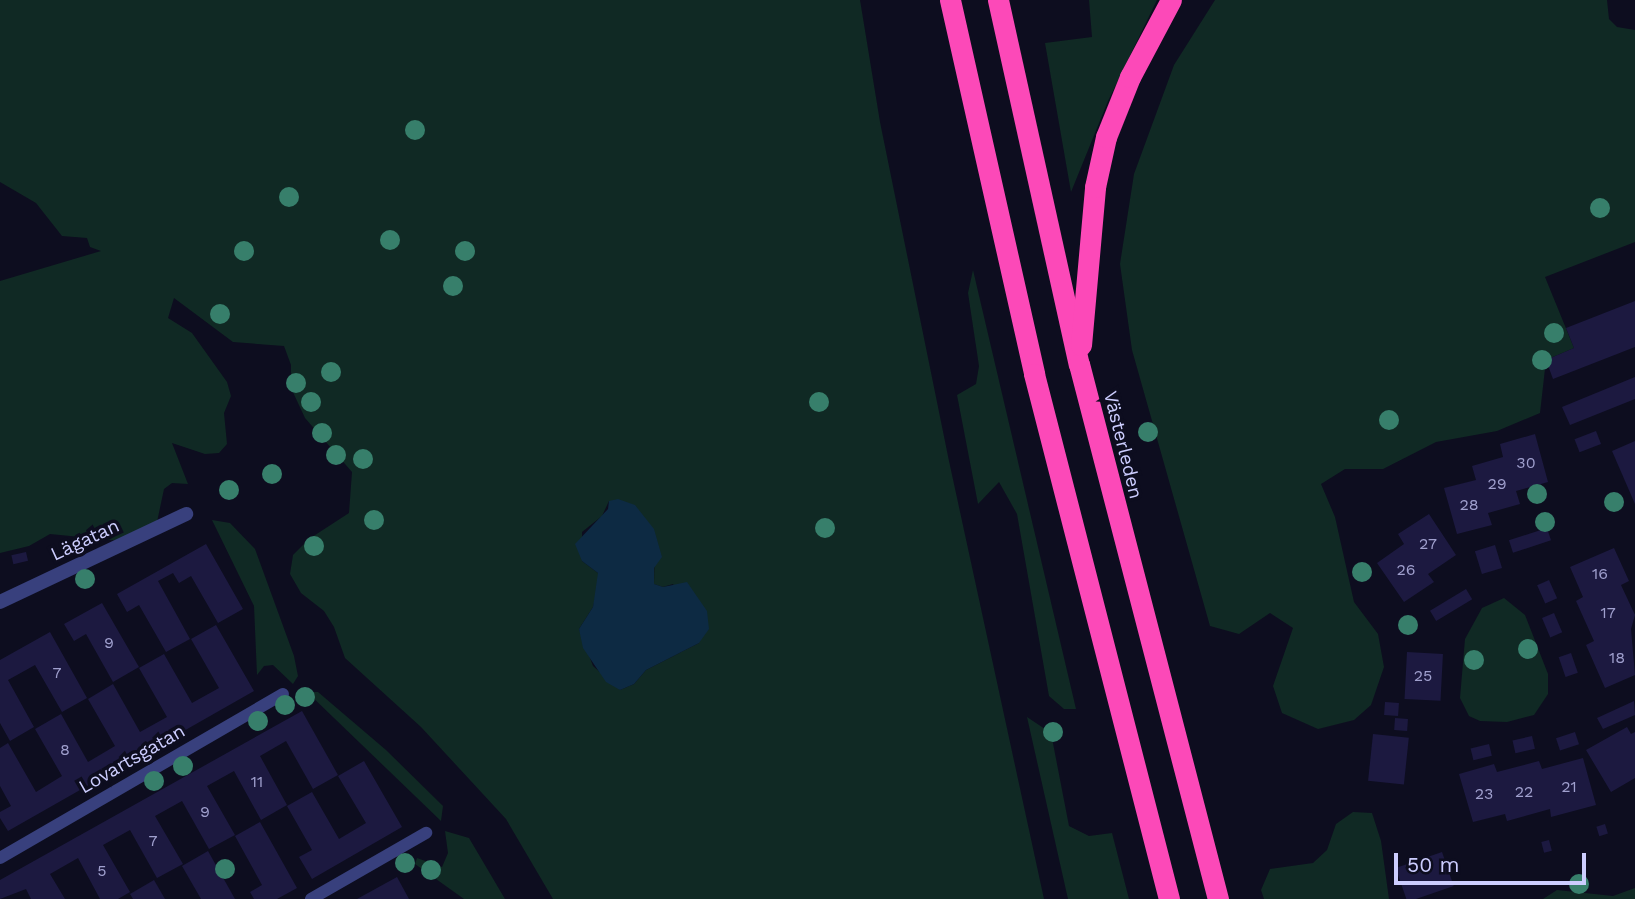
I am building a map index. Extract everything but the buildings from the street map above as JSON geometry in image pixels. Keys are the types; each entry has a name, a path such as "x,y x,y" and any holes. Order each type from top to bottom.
{"highway":[{"path":"950,0 1034,374 1169,899"},
{"name":"Västerleden","path":"998,0 1079,364 1218,899"},
{"path":"1079,364 1096,187 1107,137 1130,77 1171,0"}],"street":[{"name":"Lägatan","path":"0,602 186,514"}],"lane":[{"name":"Lovartsgatan","path":"0,858 283,694"},
{"path":"311,899 426,833"}],"green space":[{"path":"0,0 860,0 880,122 949,461 1044,899 553,899 506,819 421,727 345,658 334,627 324,611 301,593 290,574 293,555 309,539 349,513 352,472 305,418 291,388 291,365 284,346 233,342 174,298 168,318 192,333 227,382 231,396 224,413 227,444 219,453 205,454 172,443 188,484 172,483 164,489 157,522 121,541 50,534 29,546 0,553 0,281 101,251 90,247 87,238 62,236 36,203 0,182","holes":["609,501 655,540 654,584 663,587 673,584 699,643 646,670 634,684 620,690 593,666 579,629 593,607 598,586 598,573 582,561 582,532 602,516"]},
{"path":"1089,0 1157,0 1108,101 1071,192 1045,43 1092,37"},
{"path":"1215,0 1607,0 1609,19 1617,27 1635,30 1635,242 1545,277 1574,348 1546,360 1540,413 1497,431 1436,442 1383,469 1345,469 1321,484 1335,517 1354,602 1378,634 1384,667 1371,705 1354,720 1318,729 1282,713 1273,686 1293,628 1270,613 1239,634 1210,626 1132,350 1120,264 1134,174 1174,65"},
{"path":"973,270 1076,709 1064,709 1049,696 1017,514 999,482 978,504 957,395 976,384 979,366 968,293"},
{"path":"212,520 230,523 255,549 294,656 298,676 293,684 273,665 264,666 257,675 254,606"},
{"path":"1504,598 1525,615 1548,674 1548,694 1534,715 1507,722 1480,721 1469,716 1460,698 1465,639 1482,608"},
{"path":"307,692 318,692 386,750 443,806 441,821"},
{"path":"1027,717 1051,733 1069,826 1089,836 1112,833 1129,899 1068,899"},
{"path":"1353,812 1372,813 1381,841 1389,899 1264,899 1261,890 1270,869 1313,863 1327,850 1336,824"},
{"path":"445,831 469,838 505,899 464,899 415,864 417,858 442,867 448,853"},
{"path":"1635,888 1635,899 1543,899 1557,890 1613,896"}],"water":[{"path":"618,499 635,505 654,529 662,557 654,568 654,584 663,587 687,582 707,611 709,629 699,643 646,670 634,684 620,690 606,682 583,648 579,629 593,607 598,573 582,561 575,544 608,509 609,501"}]}
